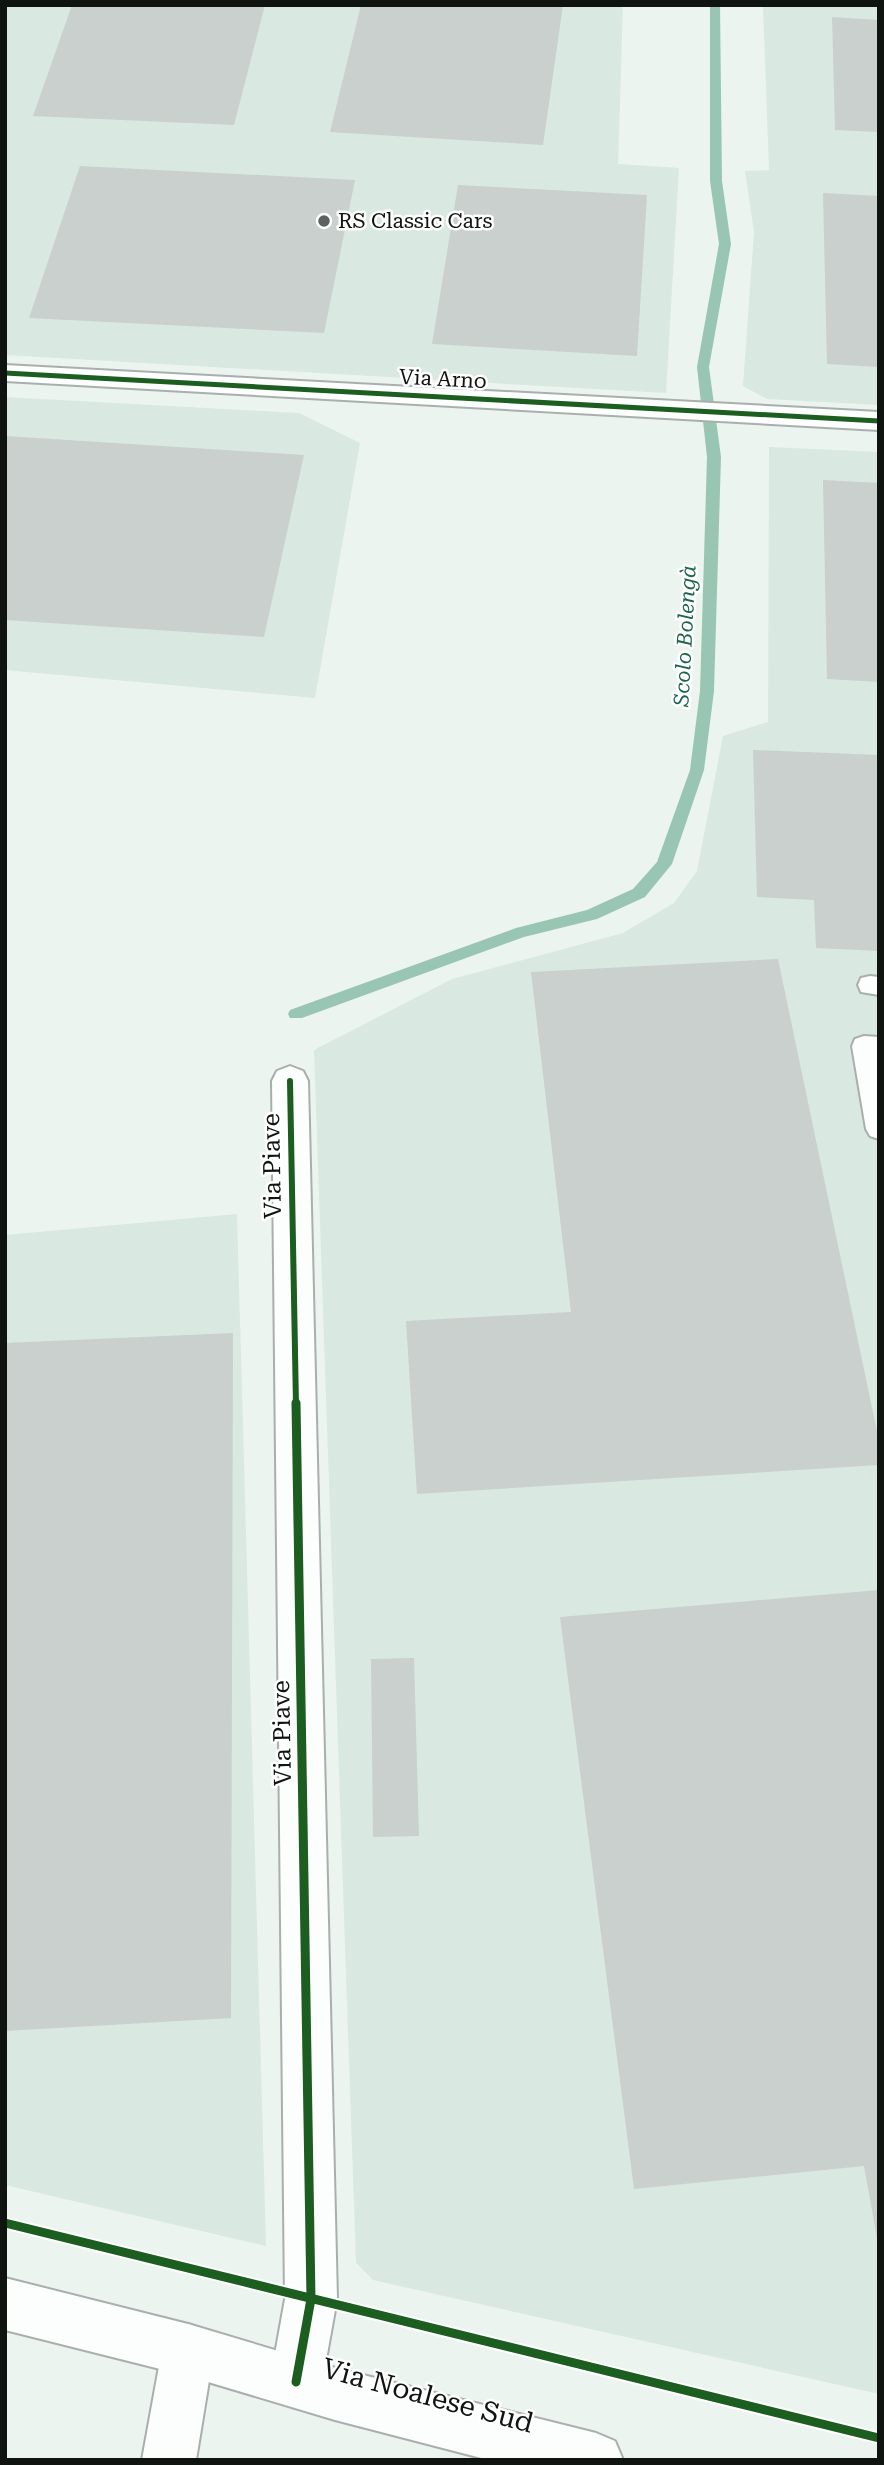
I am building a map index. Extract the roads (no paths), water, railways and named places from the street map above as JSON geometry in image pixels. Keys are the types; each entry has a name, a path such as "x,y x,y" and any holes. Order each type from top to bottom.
{"street":[{"name":"Via Arno","path":"5,373 879,421"},
{"name":"Via Piave","path":"290,1081 311,2299 296,2382"},
{"name":"Via Noalese Sud","path":"5,2304 188,2350 335,2394 596,2460"},
{"path":"169,2460 188,2350"}],"lane":[{"path":"879,1047 864,1046 879,1129"}],"waterway":[{"name":"Scolo Bolengà","path":"296,1014 522,932 591,915 639,893 664,864 697,770 707,691 714,457 703,367 725,244 716,181 715,5"}],"place":[{"name":"RS Classic Cars","path":"324,221"}]}
